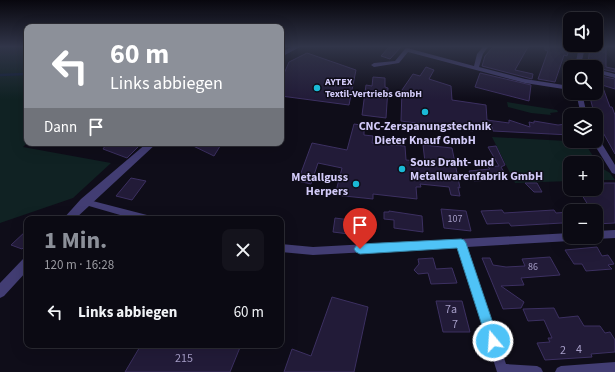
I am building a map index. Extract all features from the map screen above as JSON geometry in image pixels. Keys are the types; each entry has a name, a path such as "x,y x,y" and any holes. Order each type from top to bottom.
{"street":[{"path":"374,65 379,64"},
{"path":"459,64 525,81 563,87"},
{"path":"476,69 477,64"},
{"path":"603,73 615,76"},
{"path":"71,216 84,202 150,146"},
{"path":"600,148 615,171"},
{"path":"84,202 136,216"},
{"path":"603,235 615,234"},
{"path":"284,248 313,251 563,237"},
{"path":"461,243 502,370 537,372"},
{"path":"0,292 24,266"},
{"path":"561,372 615,368"}],"shaded area":[{"path":"0,64 24,64 23,147 111,163 73,198 0,223"},
{"path":"507,102 557,110 558,112 550,113 551,115 531,113 508,107"},
{"path":"492,137 563,141 563,148 588,148 593,156 563,156 563,181 515,183"},
{"path":"603,169 610,173 615,180 603,180"}],"building":[{"name":"AYTEX Textil-Vertriebs GmbH","path":"288,64 340,64 356,70 349,105 284,96 284,74"},
{"path":"482,64 518,64 515,70 533,74 532,79 482,66"},
{"path":"543,64 561,64 555,82 538,79"},
{"path":"603,64 606,64 606,67 615,69 615,72 603,69"},
{"path":"426,67 434,70 429,79 451,86 452,100 486,105 487,120 509,123 509,120 530,127 529,122 534,123 534,121 563,124 563,135 493,131 492,127 472,125 473,131 401,121 402,90 413,74 420,76"},
{"path":"480,73 531,85 529,101 475,87"},
{"path":"603,76 615,79 615,89 603,85"},
{"path":"373,77 385,78 385,87 388,88 386,118 362,115 366,85 372,86"},
{"path":"603,88 610,107 612,107 615,115 615,154 603,133 603,108 593,108 591,100 603,100"},
{"path":"354,124 361,125 360,130 364,130 364,135 373,136 372,143 405,146 406,160 425,162 423,145 452,148 460,188 458,187 460,196 451,195 449,187 420,184 421,187 416,187 417,199 373,194 373,199 335,195 342,168 318,163 311,184 298,181 312,143 347,150"},
{"path":"105,146 139,146 127,158 103,149"},
{"path":"193,146 220,146 214,156"},
{"path":"496,146 505,165 501,167 508,179 474,181 469,171 490,169 488,167 499,166 488,147"},
{"path":"131,178 146,181 132,200 116,196"},
{"path":"525,183 537,183 542,192 534,192"},
{"path":"603,183 615,183 615,223 603,224 603,204 587,204 583,196 603,196"},
{"path":"441,209 466,211 471,231 444,228"},
{"path":"502,210 504,213 554,210 556,213 563,212 563,224 562,223 511,226 509,223 487,224 481,211"},
{"path":"389,211 422,216 423,232 394,228 394,220 384,219 384,212"},
{"path":"361,214 370,215 370,224 361,223"},
{"path":"335,218 358,221 357,235 333,232"},
{"path":"24,233 24,247 22,249 11,245"},
{"path":"597,247 602,256 608,255 614,264 608,265 612,269 586,271 582,264 574,264 565,250"},
{"path":"550,257 560,275 521,278 524,285 501,286 524,302 521,308 503,309 482,258 490,258 493,265 506,267 525,266 522,259"},
{"path":"433,258 436,269 452,268 457,283 431,284 428,273 418,274 414,270 419,264 418,259"},
{"path":"332,297 368,307 354,372 284,372 292,349 311,356"},
{"path":"436,301 462,301 470,332 443,332"},
{"path":"554,308 559,318 578,316 584,326 600,326 605,333 610,332 615,340 615,352 591,354 592,357 545,360 537,343 550,342 548,338 552,338 544,320 528,321 523,309"},
{"path":"139,348 240,348 230,372 125,372"}],"waterway":[{"path":"0,75 24,74"}],"place":[{"name":"AYTEX Textil-Vertriebs GmbH","path":"317,88"},
{"name":"CNC-Zerspanungstechnik Dieter Knauf GmbH","path":"425,112"},
{"name":"Sous Draht- und Metallwarenfabrik GmbH","path":"402,169"},
{"name":"Metallguss Herpers","path":"356,184"}],"route":[{"path":"360,249 461,243 493,341"}]}
